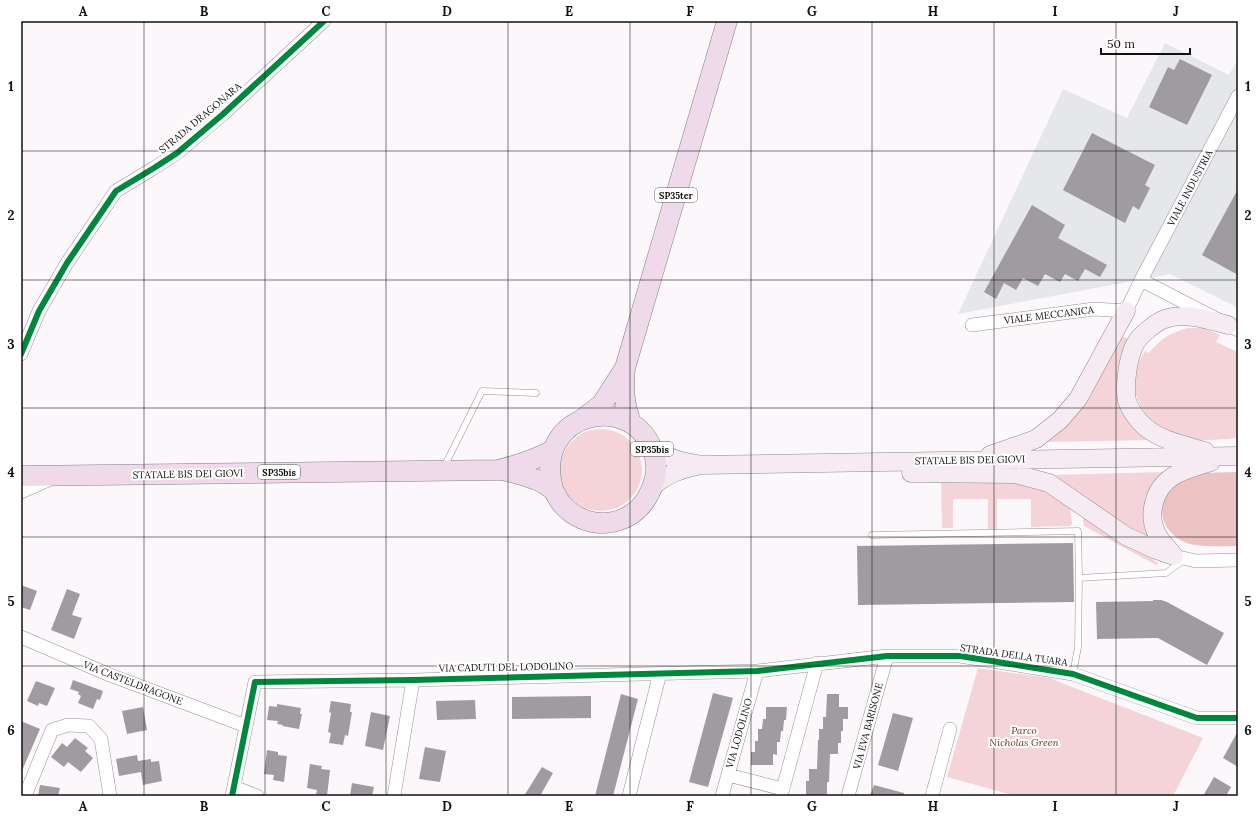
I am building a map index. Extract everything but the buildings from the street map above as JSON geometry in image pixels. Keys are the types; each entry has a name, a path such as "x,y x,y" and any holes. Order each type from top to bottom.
{"main road":[{"name":"SP35ter","path":"581,420 602,404 624,368 728,21"},
{"path":"1126,311 1133,328 1136,344"},
{"path":"977,460 1036,439 1060,420 1078,399 1126,311"},
{"path":"1233,327 1194,317 1182,316 1165,319 1150,328 1136,344 1129,364 1126,382 1128,401 1135,416 1144,426 1158,436 1174,443 1233,456"},
{"name":"SP35ter","path":"624,368 625,406 631,423"},
{"name":"STATALE BIS DEI GIOVI","path":"702,465 679,470 666,476 654,486 646,500 635,512 621,520 605,523 588,521 573,514 561,504 553,489 549,476 549,463 559,437 581,420 598,416 615,417 631,423 643,434 652,447 663,455 677,461 702,465 1233,456"},
{"name":"STATALE BIS DEI GIOVI","path":"652,447 656,473 654,486"},
{"name":"STATALE BIS DEI GIOVI","path":"498,470 522,464 553,450"},
{"path":"1179,558 1157,534 1153,522 1152,511 1155,497 1161,486 1169,478 1187,470 1233,456"},
{"path":"854,462 903,473 1015,474 1049,483 1126,536 1154,549 1179,558"},
{"name":"STATALE BIS DEI GIOVI","path":"21,476 498,470 536,480 553,489"}],"street":[{"name":"STRADA DRAGONARA","path":"21,354 39,311 67,263 116,190 177,153 222,115 324,21"},
{"name":"VIALE INDUSTRIA","path":"1126,311 1238,96"},
{"path":"1141,280 1233,327"},
{"name":"VIALE MECCANICA","path":"972,325 1094,309 1126,311"},
{"path":"21,492 59,476"},
{"path":"1179,558 1196,561 1238,560"},
{"name":"VIA CASTELDRAGONE","path":"21,637 110,675 246,726"},
{"name":"STRADA DELLA TUARA","path":"757,671 887,656 960,656 1073,674 1197,718 1238,718"},
{"name":"VIA EVA BARISONE","path":"848,796 887,656"},
{"path":"728,775 782,793 817,663"},
{"name":"VIA CADUTI DEL LODOLINO","path":"246,726 255,682 413,680 757,671"},
{"name":"VIA LODOLINO","path":"722,796 757,671"},
{"path":"629,796 660,674"},
{"path":"394,796 413,680"},
{"path":"25,796 52,730 68,724 89,726 101,739 110,796"},
{"path":"246,726 233,792 257,796"},
{"path":"932,796 950,729"}],"lane":[{"path":"442,470 482,391 536,393"},
{"path":"872,535 1078,531 1078,647 1073,674"},
{"path":"1079,578 1166,573 1179,558"}],"shaded area":[{"path":"1165,43 1229,75 1238,59 1238,308 1170,274 958,314 1063,89 1127,118"},
{"path":"1238,472 1238,546 1195,545 1180,540 1169,530 1165,523 1162,508 1171,486 1201,473"}],"green space":[{"path":"1188,328 1205,328 1220,335 1216,342 1238,352 1238,438 1189,440 1171,436 1156,425 1142,408 1135,390 1136,371 1139,361 1145,351 1149,353 1166,337 1175,332"},
{"path":"1121,336 1128,340 1123,381 1149,440 1046,442"},
{"path":"601,429 617,432 630,441 639,454 642,470 639,486 630,499 617,508 601,511 585,508 572,499 563,486 560,470 563,454 572,441 585,432"},
{"path":"1164,472 1158,483 1160,548 1051,475"},
{"path":"1023,478 1070,505 1072,524 1070,526 1031,527 1031,499 997,499 997,529 988,529 988,499 953,499 953,528 942,528 941,479"},
{"path":"1084,516 1158,564 1156,565 1084,526"},
{"name":"Parco Nicholas Green","path":"978,668 1049,678 1203,738 1173,796 1016,796 947,777"}],"cycle path":[{"path":"21,354 39,311 67,263 116,191 177,153 222,115 324,21"},
{"path":"232,796 255,682 413,680 757,671 887,656 960,656 1073,674 1197,718 1238,718"}]}
